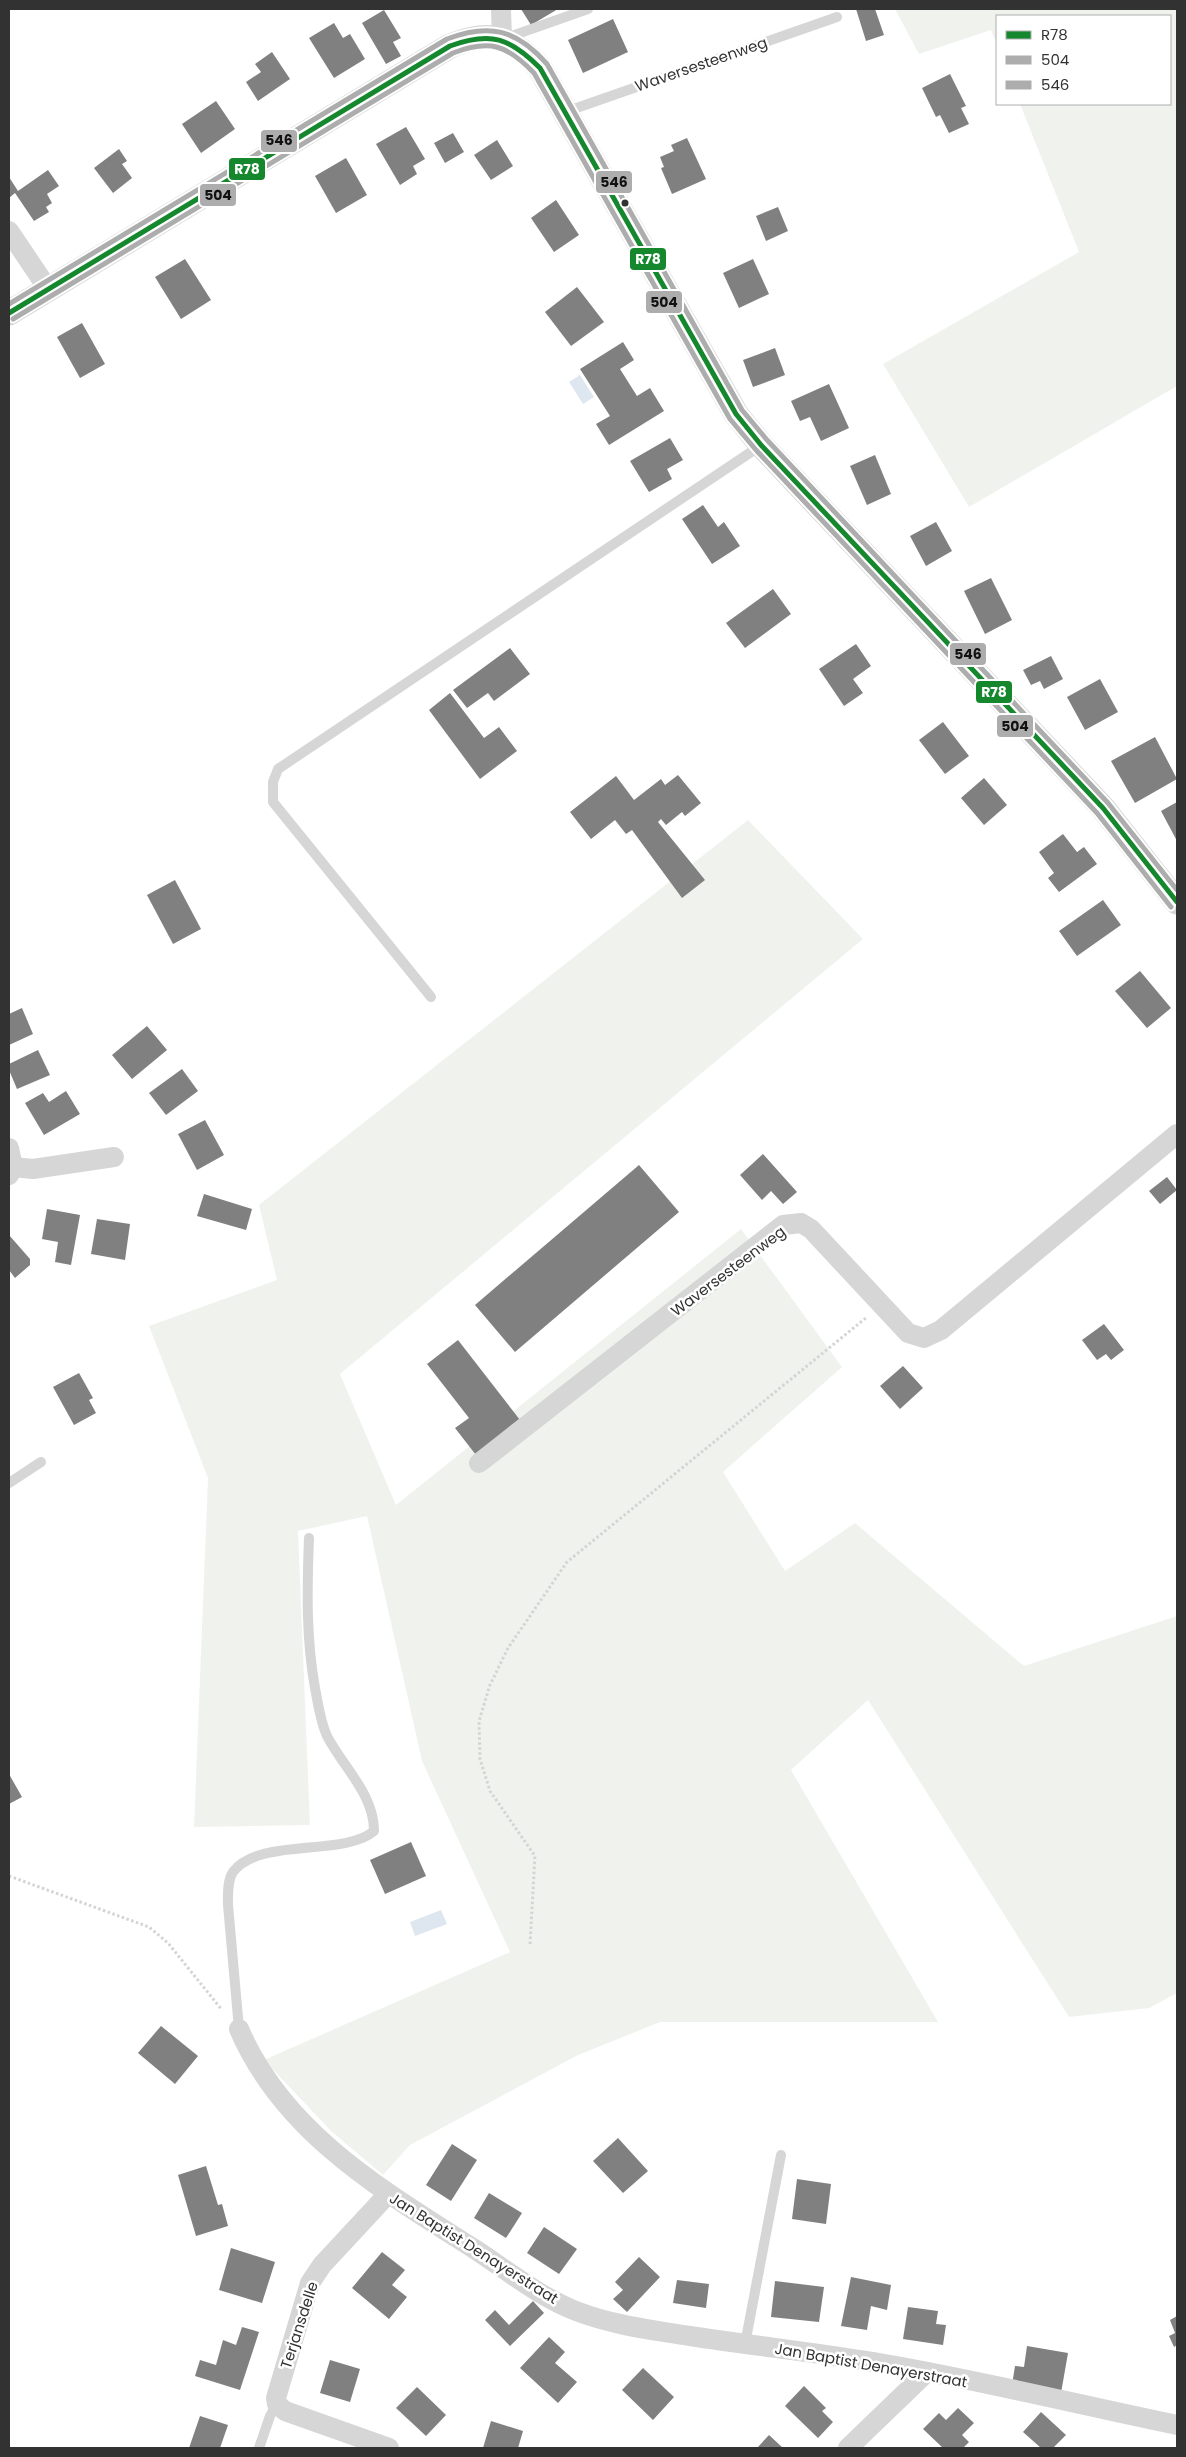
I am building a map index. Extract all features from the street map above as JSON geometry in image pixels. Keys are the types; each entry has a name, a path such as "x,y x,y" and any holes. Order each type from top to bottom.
{"street":[{"path":"501,9 502,39"},
{"path":"9,313 450,46 478,37 502,39 524,50 540,68 736,414 761,445 1103,808 1177,902"},
{"path":"9,231 48,289"},
{"name":"Waversesteenweg","path":"479,1463 783,1225 801,1223 812,1229 908,1333 924,1338 942,1330 1177,1134"},
{"path":"10,1164 33,1169 114,1157"},
{"name":"Jan Baptist Denayerstraat","path":"239,2029 258,2065 278,2094 328,2150 388,2194 542,2295 575,2311 611,2322 885,2364 1177,2425"},
{"name":"Terjansdelle","path":"277,2404 276,2398 310,2283 322,2265 388,2194"},
{"path":"848,2448 927,2372"},
{"path":"277,2404 285,2411 389,2448"}],"lane":[{"path":"502,39 525,33 588,9"},
{"name":"Waversesteenweg","path":"565,112 837,17"},
{"path":"431,997 273,802 273,782 278,769 761,445"},
{"path":"9,1483 41,1462"},
{"path":"239,2029 228,1905 228,1888 233,1872 244,1863 261,1854 358,1840 374,1831 374,1817 361,1789 327,1735 318,1707 306,1610 309,1538"},
{"path":"745,2344 781,2155"},
{"name":"Terjansdelle","path":"259,2448 270,2416 277,2404"}],"path":[{"path":"530,1944 535,1856 490,1791 480,1759 479,1722 490,1685 508,1648 567,1562 882,1305"},
{"path":"9,1876 149,1927 168,1943 239,2029"}],"shaded area":[{"path":"895,9 1177,9 1177,386 969,507 883,364 1079,252 1020,105 1171,105 1171,15 996,15 996,42 991,30 919,54"},
{"path":"580,375 594,397 583,404 569,382"},
{"path":"748,820 863,939 340,1374 396,1505 741,1229 842,1367 723,1472 785,1571 855,1523 1024,1666 1177,1616 1177,1993 1149,2008 1069,2017 868,1700 791,1770 938,2022 660,2022 576,2056 410,2145 383,2175 331,2131 264,2060 510,1952 422,1761 367,1516 298,1531 310,1825 194,1827 208,1478 149,1326 277,1280 259,1205"},
{"path":"441,1910 447,1924 415,1936 410,1922"}],"building":[{"path":"521,9 558,9 531,25"},
{"path":"856,9 875,9 884,35 866,41"},
{"path":"384,10 401,38 393,42 401,56 386,64 362,23"},
{"path":"613,19 628,52 583,73 568,40"},
{"path":"334,23 343,38 350,34 365,59 334,78 309,38"},
{"path":"272,52 290,79 258,101 246,82 261,72 255,64"},
{"path":"950,74 966,106 961,108 969,124 949,133 940,115 936,117 922,88"},
{"path":"216,101 235,129 201,153 182,124"},
{"path":"406,127 425,159 413,166 417,174 400,185 376,144"},
{"path":"453,133 464,152 445,163 434,143"},
{"path":"687,138 706,179 672,194 661,168 664,167 660,157 674,151 671,145"},
{"path":"497,140 513,166 491,180 474,155"},
{"path":"119,149 127,161 122,164 132,178 113,193 94,168"},
{"path":"346,158 367,195 336,213 315,176"},
{"path":"48,170 59,186 47,194 52,203 46,207 49,212 34,221 15,193 9,198 9,177 18,191"},
{"path":"556,200 579,235 554,252 531,218"},
{"path":"778,207 788,231 766,241 756,216"},
{"path":"185,259 211,300 181,319 155,277"},
{"path":"753,259 769,294 739,308 723,273"},
{"path":"577,287 604,322 571,346 545,312"},
{"path":"82,323 105,364 80,378 57,337"},
{"path":"623,342 634,360 620,369 637,396 650,388 664,411 609,445 596,424 610,416 580,369"},
{"path":"775,348 785,375 753,387 743,360"},
{"path":"829,384 849,428 821,441 810,417 800,421 791,401"},
{"path":"670,438 683,460 667,469 672,479 649,492 630,461"},
{"path":"875,455 891,494 867,505 850,466"},
{"path":"703,505 718,527 724,522 740,546 712,564 682,519"},
{"path":"936,522 952,551 926,566 910,536"},
{"path":"991,578 1012,620 985,634 964,591"},
{"path":"773,589 791,614 745,648 726,623"},
{"path":"856,644 871,666 853,679 863,693 844,706 819,669"},
{"path":"510,648 530,674 494,701 488,693 467,708 453,690"},
{"path":"1051,656 1063,679 1044,689 1040,681 1031,685 1023,670"},
{"path":"1100,679 1118,712 1085,730 1067,697"},
{"path":"450,693 484,738 499,727 517,751 480,779 429,710"},
{"path":"943,722 969,756 945,774 919,740"},
{"path":"1155,737 1177,779 1135,803 1111,761"},
{"path":"678,775 701,803 685,816 682,812 666,825 661,819 658,822 705,880 682,898 632,830 626,834 615,820 591,839 570,812 616,776 634,800 661,779 665,785"},
{"path":"984,778 1007,805 984,825 961,798"},
{"path":"1177,802 1177,841 1161,811"},
{"path":"1063,834 1077,852 1084,847 1097,864 1059,892 1048,878 1054,873 1039,852"},
{"path":"175,880 201,929 173,944 147,895"},
{"path":"1103,900 1121,925 1077,956 1059,931"},
{"path":"1140,971 1171,1008 1147,1028 1115,991"},
{"path":"22,1008 33,1034 9,1045 9,1014"},
{"path":"147,1026 167,1050 132,1079 112,1055"},
{"path":"38,1050 50,1075 17,1089 9,1070 9,1064"},
{"path":"182,1069 198,1091 166,1115 149,1093"},
{"path":"66,1091 80,1114 44,1135 25,1103 43,1093 49,1102"},
{"path":"205,1120 224,1155 197,1170 178,1134"},
{"path":"763,1154 797,1192 783,1204 771,1191 762,1200 740,1175"},
{"path":"639,1165 679,1212 515,1352 475,1305"},
{"path":"1167,1177 1177,1190 1160,1204 1149,1191"},
{"path":"204,1194 252,1209 246,1230 197,1216"},
{"path":"47,1209 80,1215 71,1265 55,1262 58,1242 42,1239"},
{"path":"97,1219 130,1224 125,1260 91,1254"},
{"path":"9,1235 30,1259 30,1265 15,1278 9,1270"},
{"path":"1104,1324 1124,1350 1111,1360 1106,1354 1097,1360 1082,1340"},
{"path":"458,1340 520,1420 476,1455 455,1428 469,1418 427,1364"},
{"path":"903,1366 923,1388 900,1409 880,1386"},
{"path":"79,1373 93,1398 89,1400 96,1413 74,1425 53,1387"},
{"path":"9,1774 22,1797 9,1804"},
{"path":"411,1842 426,1876 385,1894 370,1860"},
{"path":"161,2026 198,2056 175,2084 138,2053"},
{"path":"618,2138 648,2171 623,2193 593,2161"},
{"path":"452,2144 477,2160 451,2201 426,2185"},
{"path":"206,2166 218,2205 222,2204 228,2226 196,2236 178,2175"},
{"path":"797,2179 831,2184 826,2224 792,2219"},
{"path":"489,2193 522,2213 506,2238 474,2218"},
{"path":"544,2227 577,2249 559,2274 527,2253"},
{"path":"231,2248 275,2262 262,2303 219,2290"},
{"path":"382,2252 405,2270 392,2285 407,2297 389,2319 352,2288"},
{"path":"639,2257 660,2277 627,2312 613,2299 623,2290 615,2282"},
{"path":"851,2277 891,2285 887,2310 871,2306 867,2330 841,2326"},
{"path":"677,2280 709,2284 706,2308 673,2303"},
{"path":"775,2281 824,2287 819,2322 771,2317"},
{"path":"533,2301 544,2313 510,2346 485,2320 495,2310 509,2325"},
{"path":"908,2307 938,2311 936,2324 946,2325 943,2345 903,2339"},
{"path":"1177,2316 1177,2345 1174,2347 1169,2336 1175,2333 1170,2320"},
{"path":"242,2327 259,2332 240,2390 195,2376 200,2360 216,2365 223,2340 236,2345"},
{"path":"549,2337 565,2352 555,2363 577,2382 558,2403 520,2368"},
{"path":"1027,2346 1068,2353 1061,2393 1012,2385 1015,2366 1024,2367"},
{"path":"330,2360 360,2369 350,2402 320,2393"},
{"path":"643,2368 674,2397 653,2420 622,2390"},
{"path":"804,2386 826,2408 822,2411 833,2422 818,2438 785,2406"},
{"path":"417,2387 446,2415 426,2436 396,2408"},
{"path":"958,2408 974,2423 962,2435 969,2442 963,2448 943,2448 923,2429 939,2413 946,2420"},
{"path":"1041,2412 1066,2435 1053,2448 1041,2448 1023,2432"},
{"path":"200,2416 228,2425 220,2448 189,2448"},
{"path":"491,2421 523,2431 518,2448 483,2448"},
{"path":"769,2435 783,2448 757,2448"}],"transit line":[{"name":"546","path":"9,304 447,39 476,31 501,32 513,36 536,52 547,64 742,410 767,440 1108,803 1177,890"},
{"name":"R78","path":"9,313 450,46 464,41 489,38 509,44 540,68 736,414 761,445 1103,808 1177,902"},
{"name":"504","path":"13,319 453,53 477,46 497,47 506,51 515,56 534,73 730,419 756,450 1097,813 1171,907"}]}
